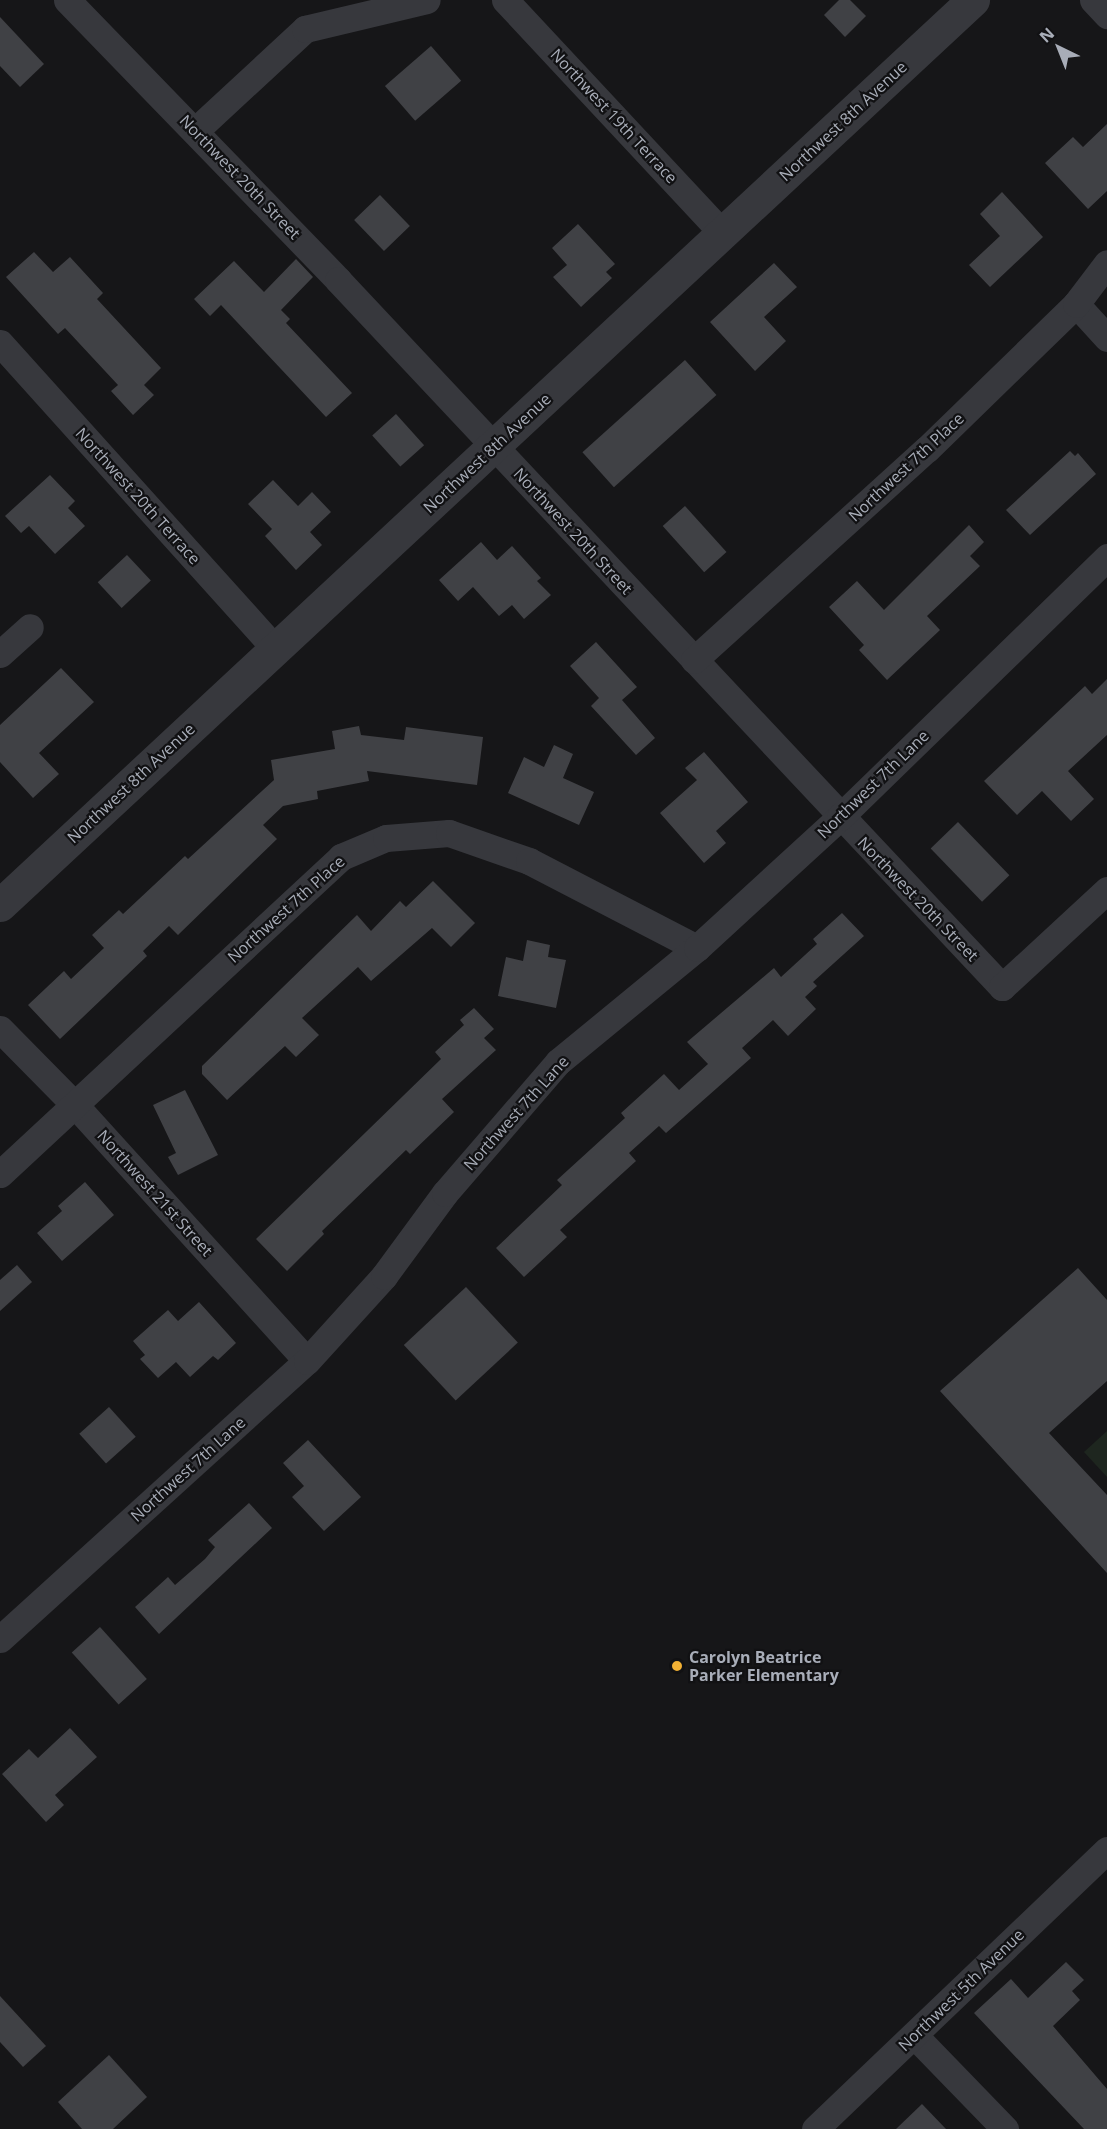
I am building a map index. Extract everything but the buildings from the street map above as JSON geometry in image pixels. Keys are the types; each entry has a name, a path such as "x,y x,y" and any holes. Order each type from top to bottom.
{"street":[{"name":"Northwest 20th Street","path":"67,0 196,130 1002,987 1107,890"},
{"path":"196,130 305,29 427,0"},
{"name":"Northwest 19th Terrace","path":"506,0 722,233"},
{"name":"Northwest 8th Avenue","path":"0,905 974,0"},
{"path":"1093,0 1107,15"},
{"name":"Northwest 7th Place","path":"694,660 927,449 1076,304 1107,264"},
{"path":"1076,304 1107,338"},
{"name":"Northwest 20th Terrace","path":"0,343 276,650"},
{"name":"Northwest 7th Lane","path":"0,1639 307,1361 384,1276 445,1192 558,1062 696,948 840,817 1107,557"},
{"path":"0,654 30,627"},
{"name":"Northwest 7th Place","path":"0,1174 340,857 386,838 449,833 519,858 696,948"},
{"name":"Northwest 21st Street","path":"0,1029 75,1105 307,1361"},
{"name":"Northwest 5th Avenue","path":"815,2129 1107,1850"},
{"path":"914,2035 1005,2129"}],"shaded area":[{"path":"1107,1431 1107,1477 1084,1452"}],"place":[{"name":"Carolyn Beatrice Parker Elementary","path":"677,1666"}]}
